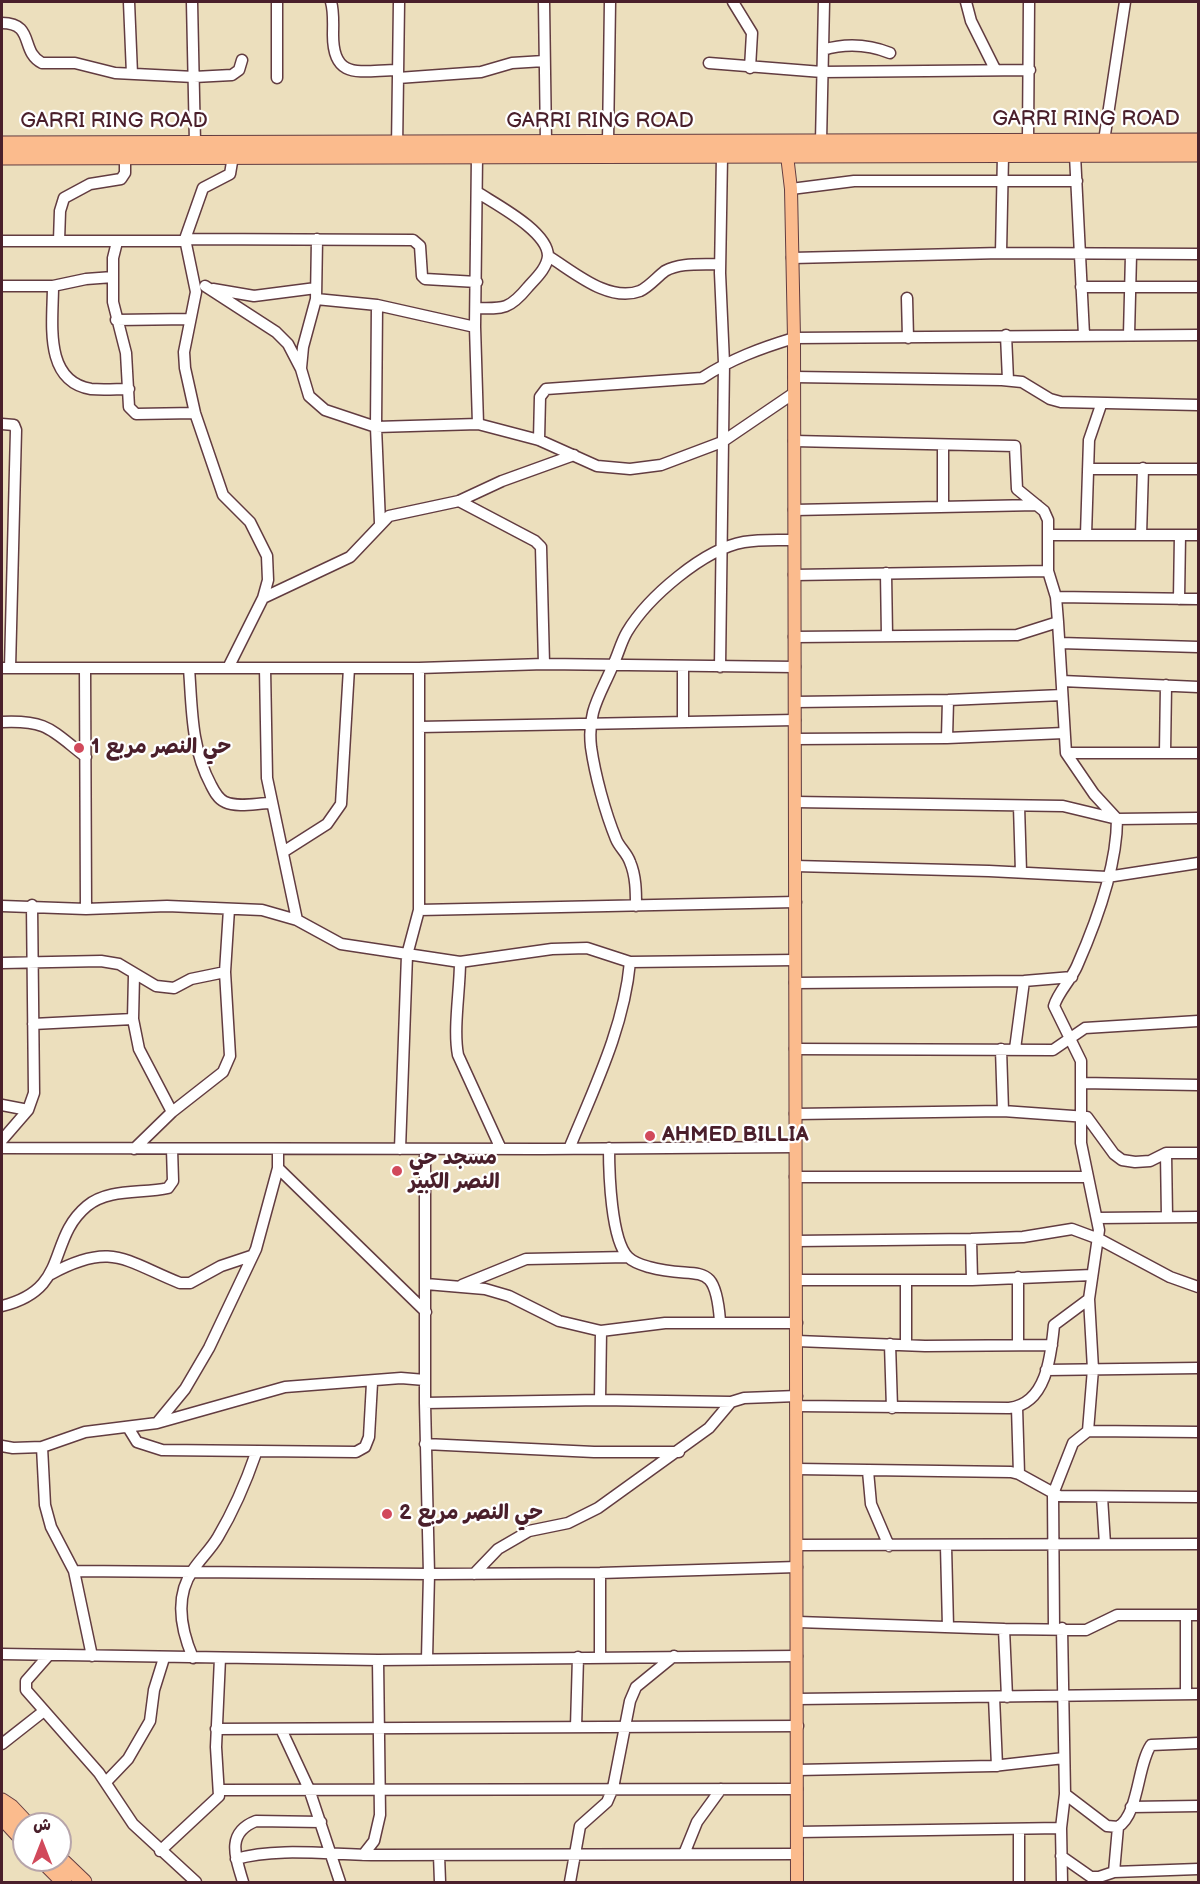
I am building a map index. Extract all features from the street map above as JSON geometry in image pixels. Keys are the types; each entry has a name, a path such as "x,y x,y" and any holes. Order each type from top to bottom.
{"highway":[{"name":"GARRI RING ROAD","path":"2,144 195,143 397,149 477,156 722,156 786,150 820,142 1198,141"},
{"name":"GARRI RING ROAD","path":"2,157 233,156 546,142 1003,155 1198,154"},
{"path":"2,1802 16,1812"},
{"path":"72,1870 84,1882"}],"main road":[{"path":"786,150 791,189 794,338 797,1882"}],"street":[{"path":"129,2 132,74"},
{"path":"192,2 195,143"},
{"path":"277,2 277,78"},
{"path":"331,2 333,54 340,66 352,70 398,74 481,72 512,63 544,61"},
{"path":"397,149 399,2"},
{"path":"544,2 546,142"},
{"path":"608,142 610,2"},
{"path":"733,2 753,38 750,68"},
{"path":"820,142 824,2"},
{"path":"966,2 971,21 995,69"},
{"path":"1028,140 1029,2"},
{"path":"1104,141 1125,2"},
{"path":"2,23 12,23 22,29 38,61 75,63 102,71 194,77 232,75 239,70 242,60"},
{"path":"823,50 850,44 890,52"},
{"path":"709,63 822,72 1030,70"},
{"path":"1001,253 1003,155"},
{"path":"1076,155 1084,335"},
{"path":"233,156 230,174 209,184 201,192 185,240 200,284 276,332 288,344 301,369 309,396 325,410 376,426 478,424 539,440 597,465 630,470 661,465 722,442 794,393"},
{"path":"477,156 475,327 478,424"},
{"path":"720,667 724,363 720,264 722,156"},
{"path":"58,241 60,211 64,198 90,184 121,179 125,173 125,157"},
{"path":"791,189 854,181 1077,181"},
{"path":"476,308 506,308 540,273 548,256 538,235 514,215 477,192"},
{"path":"301,369 305,337 316,293 317,239"},
{"path":"2,241 413,240 420,246 422,276 425,279 477,282"},
{"path":"117,242 113,258 116,320 126,353 129,407 136,414 195,413"},
{"path":"792,258 1001,253 1080,256 1198,254"},
{"path":"1129,335 1131,255"},
{"path":"548,256 599,288 627,293 638,292 663,273 681,265 720,264"},
{"path":"2,286 53,286 86,279 113,277"},
{"path":"200,284 254,296 316,293 475,327"},
{"path":"200,284 190,319 184,361 195,413 223,495 250,522 267,556 268,579 263,598 228,668"},
{"path":"53,286 53,342 62,373 73,382 91,388 129,389"},
{"path":"1081,287 1198,287"},
{"path":"907,298 908,338"},
{"path":"377,305 376,426 381,523"},
{"path":"116,320 190,319"},
{"path":"1006,335 1008,380"},
{"path":"539,440 540,397 546,389 702,378 724,363 753,350 794,338 1198,335"},
{"path":"794,376 1008,380 1028,384 1055,401 1101,405 1198,405"},
{"path":"1086,535 1090,433 1101,405"},
{"path":"2,424 14,425 16,430 6,668 419,668 544,664 613,667 795,667"},
{"path":"794,441 943,446 1013,445 1017,451 1017,489 1047,515 1048,571 1056,597 1066,753 1094,794 1117,819 1117,844 1089,934 1072,977 1054,1006 1081,1060 1081,1143 1097,1218 1099,1239 1089,1299 1093,1369 1088,1431"},
{"path":"943,446 943,507"},
{"path":"263,598 350,557 389,516 459,501 502,481 574,455"},
{"path":"1141,535 1143,468"},
{"path":"1088,469 1198,469"},
{"path":"459,501 535,541 541,547 544,664"},
{"path":"794,510 1036,505"},
{"path":"1048,535 1198,536"},
{"path":"1179,599 1180,535"},
{"path":"636,906 636,888 630,861 617,842 606,813 589,726 596,699 613,667 626,632 649,603 686,571 721,550 744,542 794,540"},
{"path":"794,575 1048,571"},
{"path":"886,573 887,636"},
{"path":"1056,597 1198,598"},
{"path":"794,637 1017,635 1058,622"},
{"path":"1060,643 1198,647"},
{"path":"683,667 683,722"},
{"path":"85,668 86,909"},
{"path":"189,668 195,747 201,767 217,796 224,802 235,804 271,803"},
{"path":"265,668 267,778 297,920"},
{"path":"283,852 327,824 341,804 349,668"},
{"path":"400,1149 407,955 419,910 419,668"},
{"path":"1062,681 1198,687"},
{"path":"1165,753 1166,685"},
{"path":"795,702 948,700 1062,695"},
{"path":"947,738 948,700"},
{"path":"419,727 589,726 795,720"},
{"path":"2,722 27,721 44,725 86,757"},
{"path":"795,739 947,738 1064,733"},
{"path":"1066,753 1198,753"},
{"path":"795,802 1063,806 1117,819 1198,818"},
{"path":"1019,806 1021,872"},
{"path":"795,866 1021,872 1107,877 1198,863"},
{"path":"419,910 796,902"},
{"path":"2,1140 28,1110 34,1093 32,905"},
{"path":"2,906 32,905 86,909 167,906 262,910 297,920 341,944 460,962 552,949 587,948 630,962 795,960"},
{"path":"134,1149 172,1112 223,1071 230,1056 225,972 229,909"},
{"path":"2,963 101,961 118,964 156,986 174,988 191,979 225,972"},
{"path":"460,962 460,996 455,1041 458,1055 501,1149"},
{"path":"569,1149 614,1039 627,997 630,962"},
{"path":"134,975 134,1019 139,1049 172,1112"},
{"path":"795,983 1024,981 1072,977"},
{"path":"1015,1049 1024,981"},
{"path":"33,1024 134,1019"},
{"path":"795,1049 1054,1050 1084,1028 1198,1021"},
{"path":"1001,1049 1003,1111"},
{"path":"1081,1083 1198,1085"},
{"path":"2,1105 28,1110"},
{"path":"795,1114 1003,1111 1080,1114 1089,1119 1114,1155 1122,1160 1150,1161 1166,1154 1198,1153"},
{"path":"2,1148 569,1149 795,1146"},
{"path":"609,1148 609,1182 616,1223 621,1245 628,1257 636,1263 670,1273 700,1274 711,1280 718,1294 720,1321"},
{"path":"2,1306 26,1299 51,1274 68,1234 87,1206 104,1196 168,1188 173,1181 172,1149"},
{"path":"157,1423 185,1389 209,1348 250,1256 256,1249 278,1168 278,1149"},
{"path":"425,1149 425,1444 429,1574 427,1659"},
{"path":"1166,1154 1167,1217"},
{"path":"278,1168 426,1312"},
{"path":"795,1177 1088,1177"},
{"path":"1097,1218 1198,1217"},
{"path":"796,1241 1023,1237 1066,1229 1099,1239 1170,1277 1198,1287"},
{"path":"971,1239 972,1280"},
{"path":"51,1274 92,1257 118,1256 180,1283 190,1283 221,1266 250,1256"},
{"path":"461,1286 526,1259 628,1257"},
{"path":"796,1280 972,1280 1092,1275"},
{"path":"1018,1277 1018,1345"},
{"path":"906,1281 906,1345"},
{"path":"426,1284 461,1286 509,1296 559,1321 601,1331 665,1323 720,1321 797,1323"},
{"path":"425,1403 600,1400 731,1402 744,1398 892,1408 1017,1407 1027,1403 1036,1395 1046,1370 1054,1325 1089,1299"},
{"path":"600,1400 601,1331"},
{"path":"796,1341 906,1345 1052,1345"},
{"path":"890,1344 892,1408"},
{"path":"1046,1370 1198,1368"},
{"path":"2,1446 42,1447 85,1432 129,1429 157,1423 285,1388 372,1383 401,1378 425,1380"},
{"path":"129,1429 137,1442 155,1448 256,1453 356,1452 365,1447 369,1437 372,1383"},
{"path":"474,1574 498,1549 529,1531 568,1523 598,1508 710,1428 731,1402"},
{"path":"1017,1407 1019,1474"},
{"path":"1062,1882 1060,1828 1065,1794 1063,1695 1053,1494 1073,1443 1088,1431 1198,1432"},
{"path":"425,1444 594,1452 679,1452"},
{"path":"42,1447 45,1505 51,1527 74,1571 92,1656"},
{"path":"194,1658 182,1633 181,1604 191,1571 212,1547 229,1518 256,1453"},
{"path":"797,1469 1019,1474 1053,1494 1102,1497 1198,1497"},
{"path":"868,1471 871,1504 889,1546"},
{"path":"1102,1497 1105,1544"},
{"path":"797,1545 1198,1544"},
{"path":"946,1546 948,1627"},
{"path":"74,1571 474,1574 797,1567"},
{"path":"600,1573 600,1657"},
{"path":"798,1622 1004,1629 1091,1629 1108,1617 1117,1615 1198,1615"},
{"path":"1186,1615 1186,1693"},
{"path":"1004,1629 1007,1697"},
{"path":"2,1654 378,1660 797,1656"},
{"path":"48,1656 24,1685 106,1782 133,1824 196,1882"},
{"path":"570,1882 582,1822 607,1802 614,1788 624,1728 630,1701 636,1687 674,1656"},
{"path":"576,1727 578,1657"},
{"path":"106,1782 128,1760 150,1721 154,1690 164,1658"},
{"path":"160,1851 215,1801 220,1790 216,1729 220,1658"},
{"path":"363,1855 374,1841 378,1830 378,1660"},
{"path":"797,1699 1198,1694"},
{"path":"994,1697 997,1766"},
{"path":"2,1744 44,1711"},
{"path":"216,1729 798,1726"},
{"path":"281,1729 309,1789 340,1882"},
{"path":"1114,1872 1118,1827 1125,1821 1131,1807 1151,1745 1198,1743"},
{"path":"797,1770 997,1766 1064,1758"},
{"path":"684,1854 697,1822 721,1789"},
{"path":"220,1790 797,1789"},
{"path":"1065,1794 1107,1826 1118,1827"},
{"path":"1131,1807 1198,1806"},
{"path":"243,1882 233,1848 236,1839 250,1823 256,1821 321,1822"},
{"path":"797,1832 1060,1828"},
{"path":"1019,1829 1019,1882"},
{"path":"236,1859 270,1853 332,1855 797,1854"},
{"path":"439,1855 440,1882"},
{"path":"1061,1856 1091,1877 1114,1872 1198,1869"}],"place":[{"name":"حي النصر مربع 1","path":"79,748"},
{"name":"AHMED BILLIA","path":"650,1136"},
{"name":"مسجد حي النصر الكبير","path":"397,1171"},
{"name":"حي النصر مربع 2","path":"387,1514"}]}
